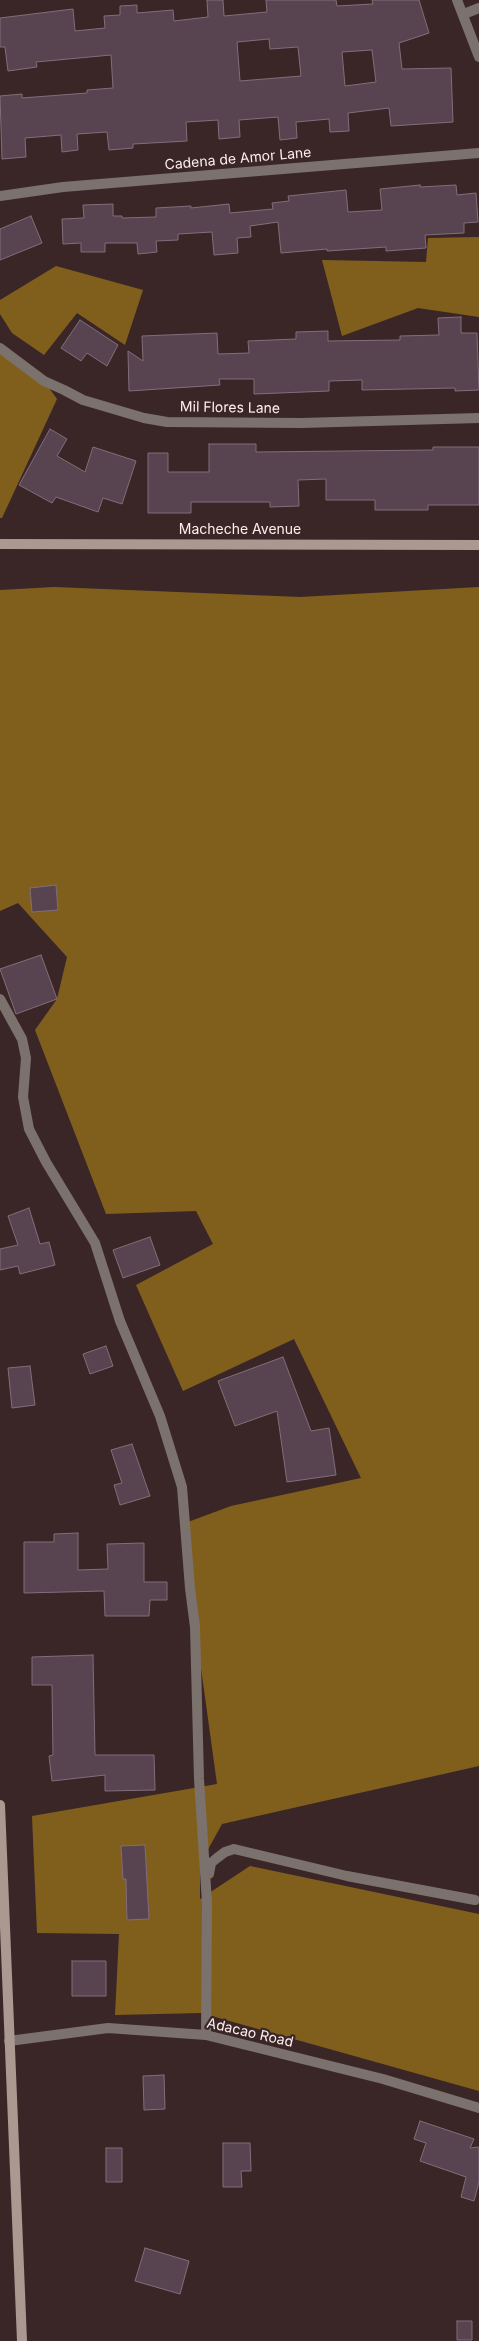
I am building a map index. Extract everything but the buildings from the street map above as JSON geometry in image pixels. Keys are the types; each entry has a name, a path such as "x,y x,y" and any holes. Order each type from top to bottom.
{"main road":[{"name":"Macheche Avenue","path":"0,544 479,545"},
{"path":"0,1805 22,2341"}],"street":[{"path":"457,0 479,57"},
{"path":"464,14 479,8"},
{"name":"Cadena de Amor Lane","path":"0,196 82,185 479,153"},
{"name":"Mil Flores Lane","path":"0,348 44,381 83,400 119,412 159,421 302,423 479,418"},
{"path":"0,999 22,1039 26,1058 23,1097 28,1129 95,1243 120,1321 160,1416 182,1487 195,1627 199,1779 207,1903 206,2035"},
{"path":"207,1903 212,1863 225,1852 234,1849 347,1876 475,1900"},
{"name":"Adacao Road","path":"9,2041 108,2028 206,2035 382,2080 479,2108"}],"shaded area":[{"path":"479,237 479,317 418,308 342,336 322,260 426,262 428,238"},
{"path":"56,266 143,290 125,345 77,313 44,355 12,333 0,314 0,300"},
{"path":"0,348 44,381 57,399 2,518 0,518"},
{"path":"54,587 300,597 479,587 479,1766 222,1824 200,1864 200,1899 250,1866 479,1914 479,2091 201,2013 115,2015 119,1934 37,1933 32,1816 217,1784 190,1588 188,1522 231,1506 361,1478 294,1339 183,1391 136,1285 213,1244 196,1211 106,1214 35,1030 57,999 67,957 18,903 0,911 0,590"}]}
